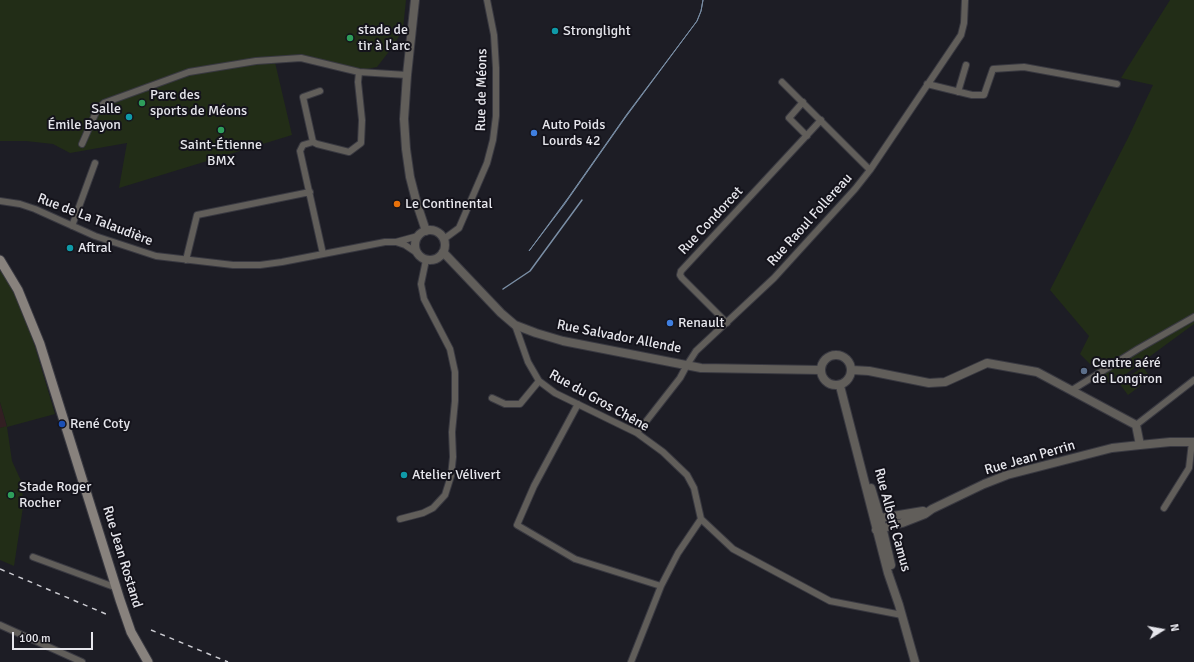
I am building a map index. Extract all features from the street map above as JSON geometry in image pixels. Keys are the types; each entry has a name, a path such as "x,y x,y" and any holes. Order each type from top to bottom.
{"main road":[{"name":"Rue Jean Rostand","path":"0,252 17,275 28,300 36,324 40,344"},
{"name":"Rue Jean Rostand","path":"0,260 17,286 40,344 131,632 148,662"}],"street":[{"path":"415,0 404,119 410,177 416,204 426,231"},
{"name":"Rue de Méons","path":"444,239 459,227 486,162 493,140 496,116 496,68 494,35 488,0"},
{"name":"Rue Raoul Follereau","path":"637,433 680,378 696,351 774,278 855,189 870,170 961,35 964,23 965,0"},
{"path":"82,144 97,110 104,103 189,72 256,61 301,58 359,72 407,75"},
{"path":"958,92 966,65"},
{"path":"927,84 972,95 984,95 994,70 1024,67 1117,84"},
{"path":"323,254 300,151 303,145 312,142 349,152 361,143 362,120 358,82 359,72"},
{"path":"782,82 822,120 870,170"},
{"path":"312,142 303,97 320,91"},
{"path":"803,102 789,118 807,136"},
{"name":"Rue Condorcet","path":"727,323 682,278 680,275 681,271 822,120"},
{"path":"72,226 95,163"},
{"path":"186,260 197,215 310,192"},
{"name":"Rue de La Talaudière","path":"0,202 20,204 35,209 72,226 120,245 156,256 233,265 260,265 385,242 396,242 418,236"},
{"path":"396,242 405,245 426,260 432,260 437,258 443,252 445,248 444,239 435,231 426,231 418,236 415,246 417,253"},
{"name":"Rue Salvador Allende","path":"443,252 501,313 515,325 536,333 563,341 701,368 821,370"},
{"path":"400,519 423,513 433,508 444,495 451,476 453,457 452,432 455,401 455,372 450,349 424,299 421,284 426,260"},
{"path":"1072,390 1138,349 1194,318"},
{"name":"Rue du Gros Chêne","path":"515,325 528,362 538,381 555,393 637,433 662,452 687,475 694,488 702,519"},
{"path":"834,355 839,355 848,360 852,370 849,380 840,386 831,385 821,375 824,360 834,355"},
{"path":"852,370 929,383 944,382 987,363 1037,372 1136,425 1140,444 1193,442 1189,468 1164,508"},
{"path":"1136,425 1194,380"},
{"path":"492,398 505,404 520,404 538,381"},
{"name":"Rue Albert Camus","path":"840,386 855,443 863,462 915,662"},
{"path":"578,404 534,486 517,525 575,559 661,586"},
{"name":"Rue Jean Perrin","path":"880,530 925,514 932,509 984,484 1007,475 1112,448 1140,444"},
{"name":"Rue Jean Perrin","path":"877,518 932,509"},
{"path":"631,662 661,586 678,553 702,519 733,549 830,602 902,615"},
{"path":"33,557 117,588"},
{"path":"0,625 82,662"}],"shaded area":[{"path":"0,402 7,427 0,428"}],"green space":[{"name":"Parc des sports de Méons","path":"0,0 406,0 403,29 394,45 377,67 361,70 308,56 274,58 292,135 119,188 127,143 70,153 53,144 26,141 0,141"},
{"path":"1170,0 1194,0 1194,324 1111,385 1080,354 1089,336 1050,290 1128,138 1153,85 1121,78"},
{"path":"0,268 13,290 33,340 55,414 7,427 12,461 22,483 23,507 14,566 0,560 0,428 7,426 0,402"},
{"path":"1143,367 1151,378 1128,395 1119,383"}],"water":[{"path":"697,21 625,118 564,205 529,251 627,114"}],"waterway":[{"path":"503,289 530,271 582,200"}],"railway":[{"path":"0,569 106,614"},
{"path":"151,630 228,662"}],"place":[{"name":"Stronglight","path":"555,31"},
{"name":"stade de tir à l'arc","path":"350,38"},
{"name":"Parc des sports de Méons","path":"142,103"},
{"name":"Salle Émile Bayon","path":"129,117"},
{"name":"Saint-Étienne BMX","path":"221,130"},
{"name":"Auto Poids Lourds 42","path":"534,133"},
{"name":"Le Continental","path":"397,204"},
{"name":"Aftral","path":"70,248"},
{"name":"Renault","path":"670,323"},
{"name":"Centre aéré de Longiron","path":"1084,371"},
{"name":"René Coty","path":"62,424"},
{"name":"Atelier Vélivert","path":"404,475"},
{"name":"Stade Roger Rocher","path":"11,495"}]}
